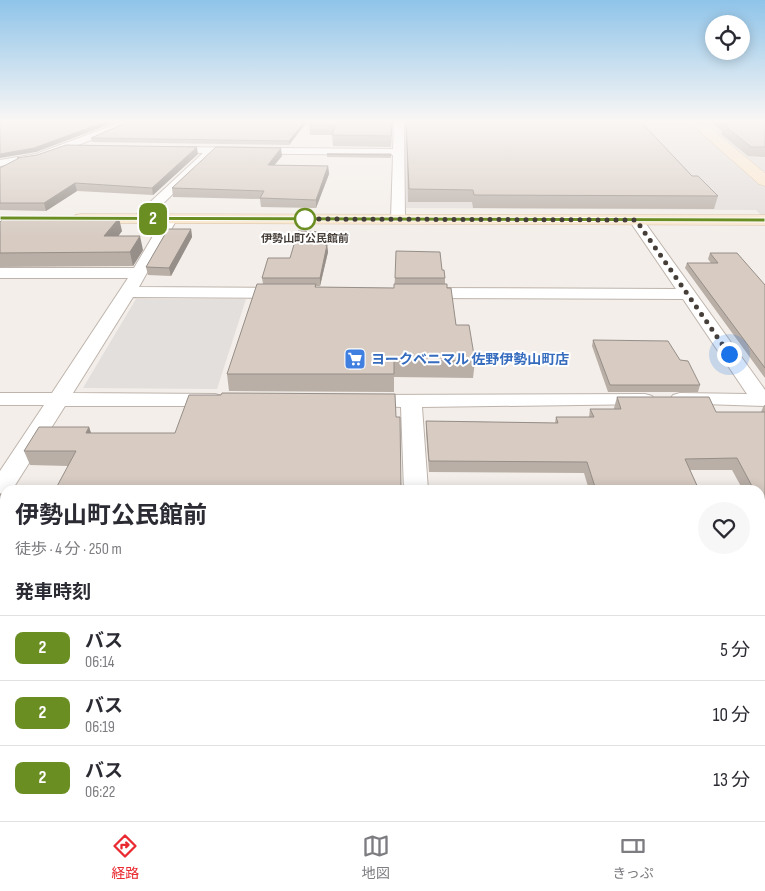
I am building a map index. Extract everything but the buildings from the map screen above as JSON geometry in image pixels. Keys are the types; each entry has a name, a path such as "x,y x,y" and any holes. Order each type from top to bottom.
{"main road":[{"path":"740,160 765,181"},
{"path":"60,218 764,221"}],"street":[{"path":"0,164 20,160"},
{"path":"139,219 202,160"},
{"path":"398,219 399,160"},
{"path":"3,485 128,292 170,219"},
{"path":"636,220 763,399"},
{"path":"0,273 138,273"},
{"path":"128,292 297,293"},
{"path":"407,293 687,294"},
{"path":"0,399 235,400"},
{"path":"352,401 763,399"},
{"path":"411,401 416,485"}],"shaded area":[{"path":"405,160 765,160 765,219 756,210 406,208"},
{"path":"136,299 246,299 217,389 83,388"}],"bus line":[{"name":"2","path":"0,218 765,220"}],"place":[{"name":"伊勢山町公民館前","path":"305,219"},
{"name":"ヨークベニマル 佐野伊勢山町店","path":"355,359"}],"route":[{"path":"305,219 303,219 636,220 729,354"}]}
